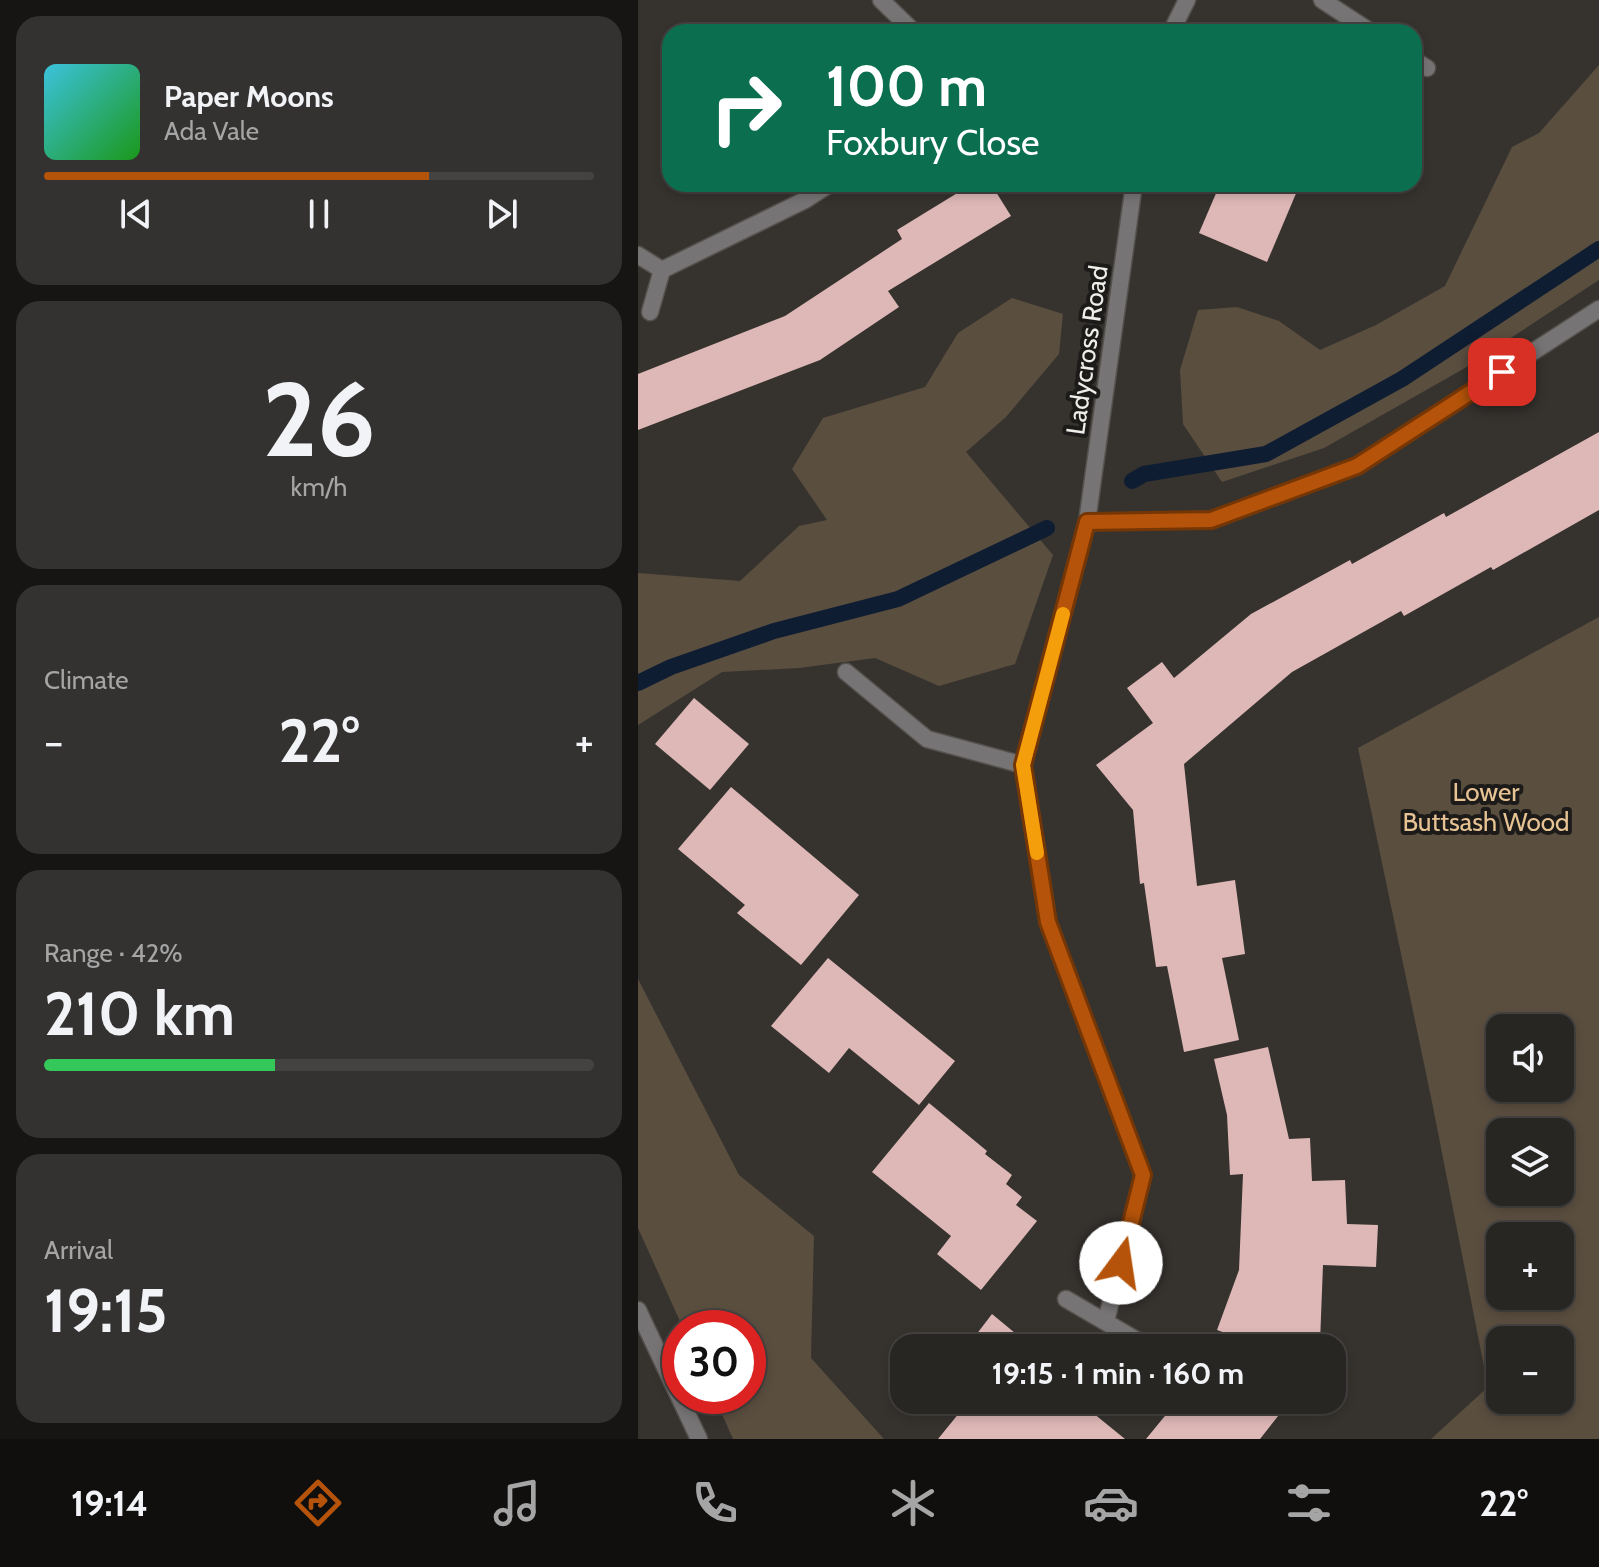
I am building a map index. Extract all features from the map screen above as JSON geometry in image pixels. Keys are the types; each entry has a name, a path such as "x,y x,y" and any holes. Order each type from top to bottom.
{"street":[{"path":"881,0 905,24"},
{"path":"1175,24 1187,0"},
{"path":"1322,0 1359,24"},
{"path":"650,312 662,270 818,192"},
{"name":"Ladycross Road","path":"1023,765 1087,522 1133,192"},
{"path":"638,255 662,270"},
{"path":"1087,522 1211,520 1357,466 1599,309"},
{"path":"846,672 927,739 1023,765 1048,922 1143,1175 1106,1321"},
{"path":"1066,1299 1127,1334"},
{"path":"638,1310 699,1439"}],"green space":[{"path":"1599,65 1599,280 1465,368 1324,448 1222,482 1183,424 1180,370 1198,310 1237,307 1279,321 1320,350 1376,325 1445,286 1512,147 1539,133"},
{"path":"1012,298 1063,314 1059,354 1006,417 966,452 1053,555 1015,664 939,686 875,658 799,668 722,672 638,725 638,573 740,581 799,526 827,520 792,469 823,418 925,387 958,333"},
{"name":"Lower Buttsash Wood","path":"1599,617 1599,1439 1431,1439 1486,1389 1486,1414 1574,1414 1574,1326 1486,1326 1486,1377 1358,748"},
{"path":"638,979 739,1175 814,1236 811,1358 884,1439 733,1439 722,1414 766,1414 766,1310 675,1310 638,1228"}],"building":[{"path":"959,192 996,192 1011,216 888,291 899,307 820,360 638,430 638,374 785,316 902,239 897,230"},
{"path":"1217,192 1297,192 1267,262 1199,233"},
{"path":"1599,432 1599,510 1493,570 1491,567 1404,616 1401,611 1292,672 1184,764 1197,886 1235,880 1245,954 1222,958 1239,1040 1184,1052 1167,966 1156,967 1144,883 1140,884 1133,810 1096,765 1153,723 1127,688 1162,662 1174,678 1251,614 1350,560 1352,564 1444,513 1446,517"},
{"path":"694,698 749,744 710,790 655,744"},
{"path":"731,787 859,895 801,965 737,913 745,905 678,849"},
{"path":"828,958 955,1061 919,1105 849,1048 829,1073 771,1026"},
{"path":"1268,1047 1289,1139 1310,1138 1312,1181 1345,1180 1347,1224 1378,1225 1376,1267 1323,1265 1320,1334 1228,1334 1217,1330 1239,1270 1243,1174 1230,1175 1227,1115 1214,1059"},
{"path":"929,1103 1012,1175 1006,1184 1022,1197 1016,1205 1037,1221 981,1290 937,1254 951,1236 872,1172"},
{"path":"992,1314 1016,1334 977,1334"},
{"path":"958,1414 1094,1414 1125,1439 938,1439"},
{"path":"1167,1414 1280,1414 1260,1439 1146,1439"}],"waterway":[{"path":"1132,481 1144,474 1266,454 1402,379 1599,249"},
{"path":"638,683 671,667 774,631 898,599 1047,528"}],"slow traffic":[{"path":"1037,853 1023,765 1063,614"}],"route":[{"path":"1121,1263 1143,1175 1048,922 1023,765 1087,522 1211,520 1357,466 1502,372"}]}
